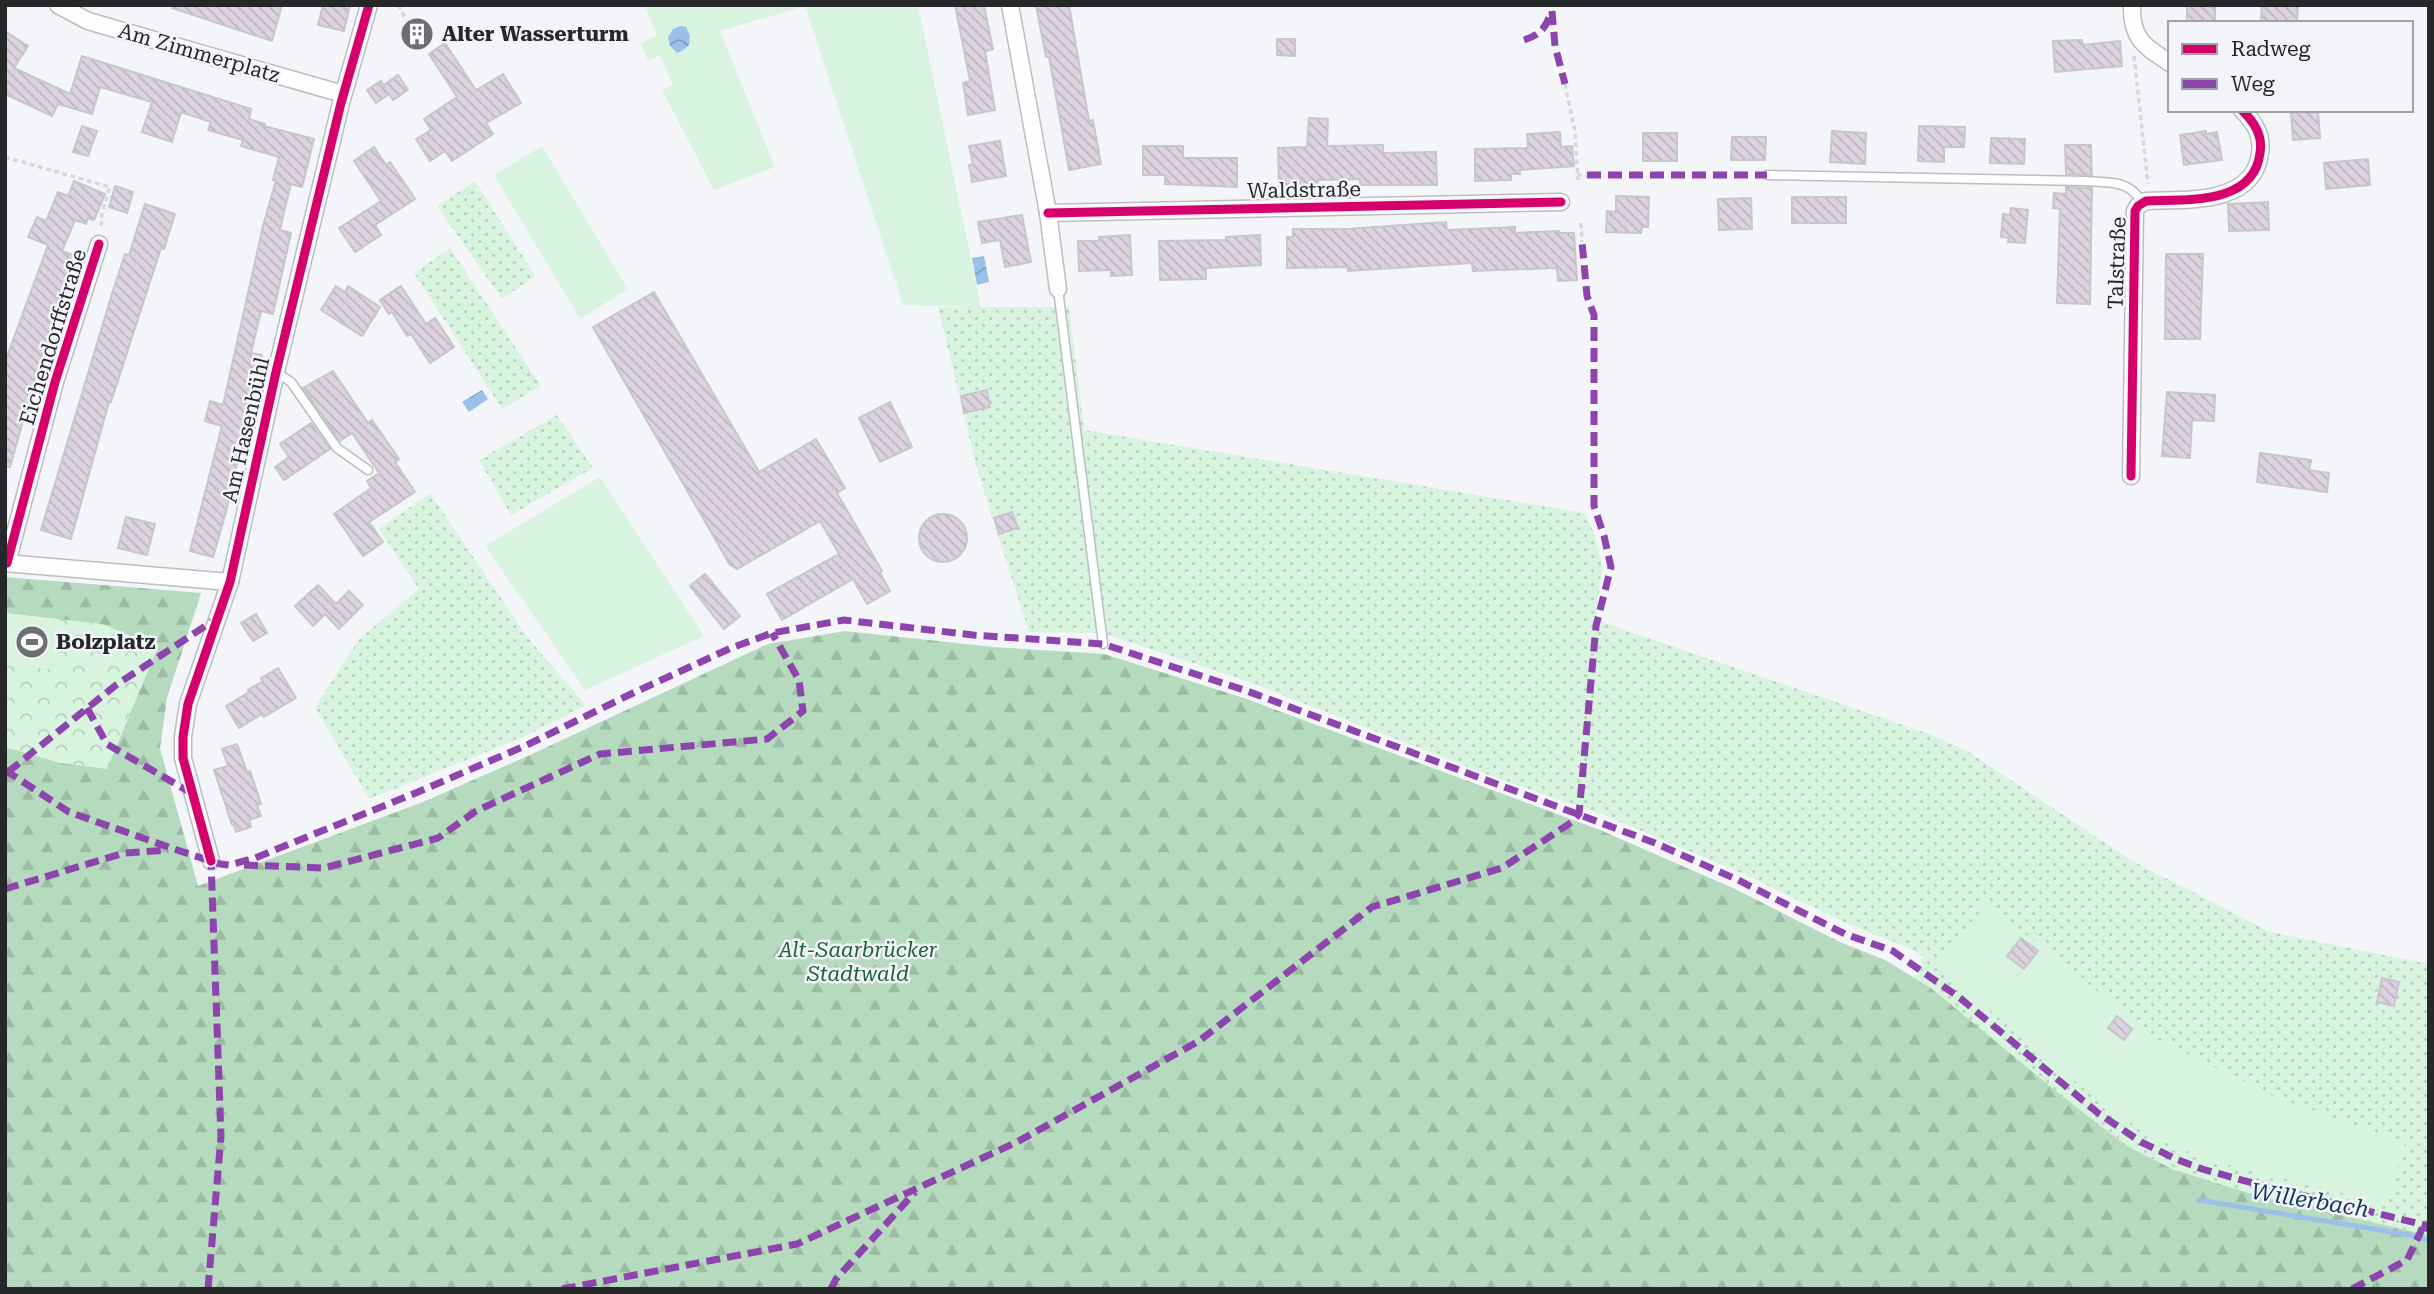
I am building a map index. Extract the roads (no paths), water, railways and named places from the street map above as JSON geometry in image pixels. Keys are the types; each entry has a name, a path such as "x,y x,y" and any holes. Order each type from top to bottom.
{"street":[{"name":"Am Zimmerplatz","path":"58,5 88,21 343,94"},
{"name":"Am Hasenbühl","path":"211,861 186,771 183,737 188,704 230,582 276,372 343,94 369,5"},
{"path":"1010,5 1048,213 1058,289"},
{"path":"2132,5 2132,19 2139,40 2168,62"},
{"name":"Talstraße","path":"2131,476 2135,211 2142,202 2208,197 2231,192 2240,186 2256,167 2261,149 2256,127 2244,112"},
{"name":"Waldstraße","path":"1048,213 1561,202"},
{"name":"Eichendorffstraße","path":"6,563 55,382 99,244"},
{"path":"6,563 230,582"}],"lane":[{"path":"1767,175 2085,181 2127,186 2135,190 2142,202"},
{"path":"1058,289 1103,644"},
{"path":"276,372 291,382 337,448 368,470"}],"water":[{"path":"686,27 690,36 689,45 677,53 670,46 668,37 673,29"},
{"path":"984,256 989,282 977,285 972,258"},
{"path":"482,390 488,399 469,412 462,402"}],"waterway":[{"name":"Willerbach","path":"2199,1200 2416,1236"},
{"name":"Willerbach","path":"2421,1238 2429,1240"}],"place":[{"name":"Alter Wasserturm","path":"417,34"},
{"name":"Bolzplatz","path":"32,642"}],"park label":[{"name":"Alt-Saarbrücker Stadtwald","path":"858,962"}]}
